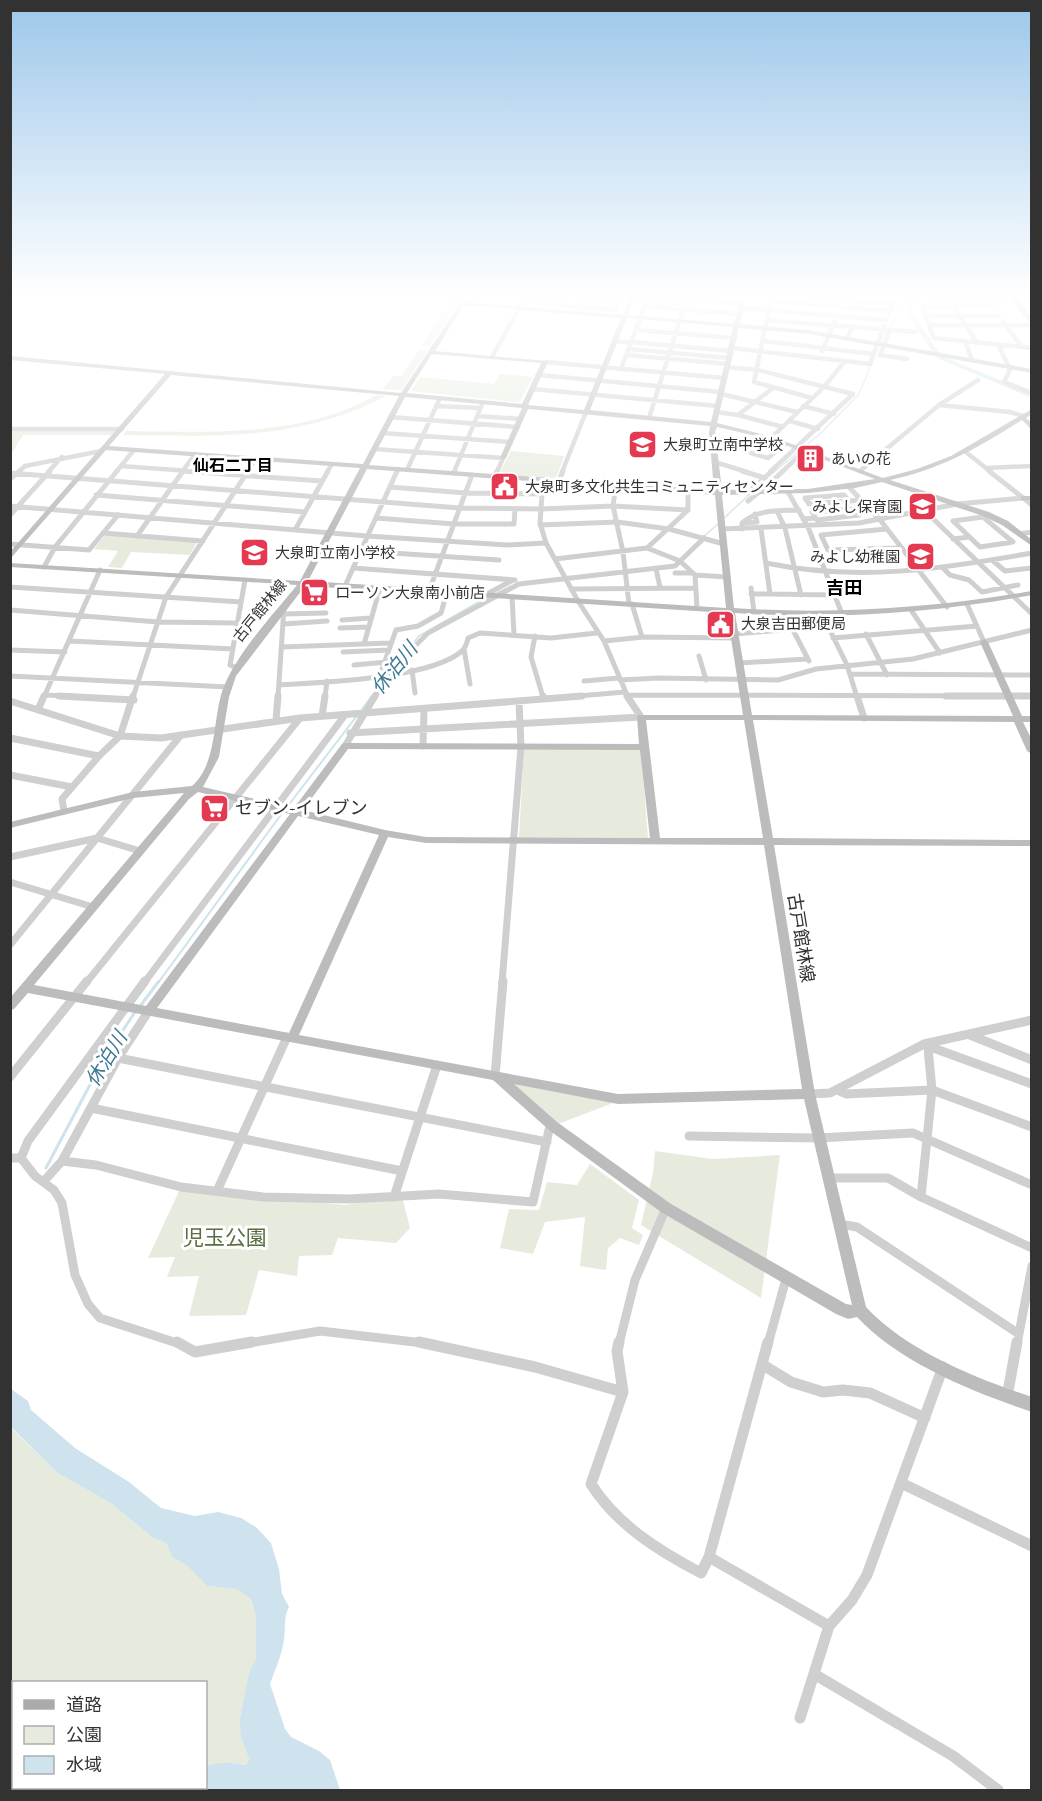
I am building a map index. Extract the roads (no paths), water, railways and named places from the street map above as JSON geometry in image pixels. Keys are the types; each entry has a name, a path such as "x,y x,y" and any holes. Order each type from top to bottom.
{"street":[{"path":"10,557 165,378"},
{"path":"225,378 403,394 481,405"},
{"path":"413,378 390,417 303,584 754,612 822,614 947,607 1032,593"},
{"path":"495,476 537,378"},
{"path":"568,378 721,393 797,412"},
{"path":"559,481 599,378"},
{"path":"649,418 662,378"},
{"name":"古戸館林線","path":"725,378 714,424 715,462 731,610 808,1094 860,1310"},
{"path":"755,378 754,382 812,398"},
{"path":"775,492 765,488 853,394 790,378"},
{"path":"771,438 832,378"},
{"path":"1006,378 1004,382 1032,393"},
{"path":"860,471 939,405 978,380"},
{"path":"738,415 773,388"},
{"path":"532,389 654,401 717,410 783,427"},
{"path":"407,470 440,398"},
{"path":"454,473 481,405"},
{"path":"939,405 1010,412 1023,416 1032,428"},
{"path":"436,406 525,406 714,424 771,438 996,518 1032,544"},
{"path":"803,406 834,414"},
{"path":"10,479 23,467 103,449 718,492 788,492 848,486 925,470 967,453 1032,411"},
{"path":"477,416 520,419"},
{"path":"390,417 518,426"},
{"path":"790,421 818,429"},
{"path":"481,440 487,424"},
{"path":"10,429 122,429"},
{"path":"382,433 511,442"},
{"path":"751,453 768,458 785,444"},
{"path":"374,449 503,458"},
{"path":"44,567 55,547 134,450"},
{"path":"748,501 765,478 801,450"},
{"path":"967,453 1028,498 1032,505"},
{"path":"137,536 195,454"},
{"path":"10,515 62,457"},
{"path":"64,811 61,801 99,756 120,736 134,700 166,597 256,459"},
{"path":"715,462 765,478"},
{"path":"295,530 332,464"},
{"path":"121,466 322,481"},
{"path":"986,468 1032,466"},
{"path":"345,586 398,469"},
{"path":"13,474 460,508 541,509 613,506 688,510"},
{"path":"429,591 472,475"},
{"path":"543,480 540,525 546,543 578,601 604,641 626,693 641,717 655,842"},
{"path":"616,485 613,506 631,604 642,638"},
{"path":"848,486 881,521 947,607"},
{"path":"390,487 466,493 542,494"},
{"path":"555,559 647,548 688,510 688,490"},
{"path":"788,492 808,527 842,614"},
{"path":"96,495 305,512"},
{"path":"849,501 844,495 804,498 809,504 825,503 849,501 861,500"},
{"path":"742,526 761,529 881,521 957,504 1028,498"},
{"path":"825,503 830,510"},
{"path":"10,506 367,536 507,545 546,543"},
{"path":"803,519 816,518 817,520 859,515 855,508 812,512 816,518"},
{"path":"376,518 454,524 514,524 515,509"},
{"path":"722,530 757,522 755,514 799,510"},
{"path":"777,511 785,528 801,595"},
{"path":"926,512 1031,612"},
{"path":"10,544 89,550 118,514"},
{"path":"953,539 969,537 980,547 1013,542 983,517 953,521 969,537"},
{"path":"540,525 617,522 669,529 723,544"},
{"path":"761,529 770,594"},
{"path":"887,529 822,535 828,550 902,548"},
{"path":"1019,534 1032,532"},
{"path":"103,533 202,541"},
{"path":"491,595 519,584 675,566 702,538"},
{"path":"647,548 679,561 694,574 697,608"},
{"path":"361,551 500,560"},
{"path":"766,563 794,570 826,573 920,572 1031,554"},
{"path":"992,560 1005,571 1032,568"},
{"name":"古戸館林線","path":"10,565 303,584"},
{"path":"353,568 515,579 565,577"},
{"path":"944,568 950,575 969,580 982,592 1018,585"},
{"path":"656,569 660,587"},
{"path":"38,710 100,570"},
{"path":"675,573 727,577"},
{"path":"44,1181 62,1161 118,1058 147,1011 345,746 350,733 363,713 418,640 515,579"},
{"path":"237,668 230,665 244,580"},
{"name":"古戸館林線","path":"198,789 211,766 228,687 237,668 303,584"},
{"path":"10,587 241,602"},
{"path":"364,644 380,588"},
{"path":"573,589 696,588"},
{"path":"754,612 751,591 770,594 834,595"},
{"path":"382,675 387,662 389,646 396,630 418,626 441,613 447,592"},
{"path":"512,597 514,634"},
{"path":"967,604 1032,751"},
{"path":"10,610 159,622 237,623"},
{"path":"911,610 940,653"},
{"path":"276,720 284,611 326,613"},
{"path":"822,614 848,665 864,718"},
{"path":"342,620 371,618"},
{"path":"284,624 327,621"},
{"path":"604,641 735,636 828,626"},
{"path":"833,638 977,626"},
{"path":"340,628 369,627"},
{"path":"794,630 813,670"},
{"path":"584,681 658,678 778,680 813,670 882,663 940,653 1032,630"},
{"path":"470,684 464,649 468,638 474,635 514,634 551,638 597,633"},
{"path":"866,634 887,675"},
{"path":"535,636 531,657 544,699"},
{"path":"70,641 233,649"},
{"path":"282,647 364,644 389,646"},
{"path":"343,652 389,646"},
{"path":"279,686 412,670 438,663 464,649"},
{"path":"10,650 65,652"},
{"path":"699,656 706,680"},
{"path":"739,663 807,659"},
{"path":"354,665 387,662"},
{"path":"412,670 415,693"},
{"path":"851,674 1032,675"},
{"path":"10,676 228,687"},
{"path":"322,716 327,681"},
{"path":"11,702 120,736 141,739 276,720 626,693 1032,696"},
{"path":"45,695 134,700"},
{"path":"495,1076 515,842 521,747 519,701"},
{"path":"423,746 424,710"},
{"path":"345,715 16,1158 35,1176 44,1181 62,1203 72,1264 83,1295 94,1313 122,1326 174,1341 195,1352 320,1331 432,1344 535,1367 623,1392"},
{"path":"350,733 641,717 1032,719"},
{"path":"10,1077 300,718"},
{"path":"10,945 181,735"},
{"path":"12,740 99,756"},
{"path":"345,746 644,747"},
{"path":"10,775 72,787"},
{"path":"10,825 133,795 198,789 385,833 426,840 1032,843"},
{"path":"10,1006 186,797 198,789"},
{"path":"217,1191 385,833"},
{"path":"10,857 97,838 140,851"},
{"path":"10,882 93,907"},
{"path":"10,951 53,898 53,894"},
{"path":"26,988 618,1099 830,1093 926,1046 1032,1020"},
{"path":"970,1035 1032,1060"},
{"path":"926,1046 1032,1084"},
{"path":"921,1197 932,1090 926,1046"},
{"path":"118,1058 547,1142"},
{"path":"394,1197 437,1065"},
{"path":"495,1076 553,1126 666,1208 841,1310 848,1312 860,1310 882,1332 943,1367 1007,1397 1032,1405"},
{"path":"837,1090 846,1094 932,1090 1032,1127"},
{"path":"90,1108 402,1171"},
{"path":"62,1161 96,1165 181,1187 298,1199 439,1194 533,1202 549,1130 553,1126"},
{"path":"689,1136 819,1138 913,1133 1032,1185"},
{"path":"829,1178 888,1179 921,1197 1032,1248"},
{"path":"666,1208 635,1280 617,1351 623,1392 591,1484 599,1499 629,1525 701,1573 709,1557 786,1279"},
{"path":"840,1224 857,1227 1019,1334"},
{"path":"1007,1397 1032,1266"},
{"path":"763,1365 791,1382 823,1392 843,1390 870,1393 925,1418"},
{"path":"800,1718 829,1626 852,1600 867,1575 943,1367"},
{"path":"901,1483 1032,1546"},
{"path":"709,1557 829,1626"},
{"path":"814,1674 953,1756 998,1791"}],"water":[{"path":"11,1389 28,1401 31,1410 75,1448 129,1482 161,1508 195,1516 218,1512 241,1518 256,1527 271,1543 279,1569 282,1594 289,1607 285,1619 282,1651 270,1684 285,1729 291,1737 319,1751 330,1760 340,1790 158,1790 207,1789 207,1765 225,1762 246,1765 249,1759 241,1738 240,1720 249,1672 256,1659 256,1616 251,1599 237,1589 207,1586 187,1565 172,1557 166,1543 153,1538 112,1504 56,1472 11,1427"}],"waterway":[{"name":"休泊川","path":"773,473 822,432 859,394 866,378"},
{"path":"989,378 1032,396"},
{"name":"休泊川","path":"722,520 751,493"},
{"name":"休泊川","path":"702,538 718,524"},
{"name":"休泊川","path":"494,594 511,586"},
{"name":"休泊川","path":"388,674 419,636 489,596"},
{"name":"休泊川","path":"376,690 385,678"},
{"name":"休泊川","path":"360,712 371,697"},
{"name":"休泊川","path":"287,807 356,717"},
{"name":"休泊川","path":"158,983 283,812"},
{"name":"休泊川","path":"141,1005 159,981"},
{"name":"休泊川","path":"46,1168 102,1062 135,1012"}],"place":[{"name":"大泉町立南中学校","path":"642,445"},
{"name":"あいの花","path":"810,459"},
{"name":"大泉町多文化共生コミュニティセンター","path":"504,487"},
{"name":"みよし保育園","path":"923,507"},
{"name":"大泉町立南小学校","path":"254,553"},
{"name":"みよし幼稚園","path":"921,557"},
{"name":"ローソン大泉南小前店","path":"314,593"},
{"name":"大泉吉田郵便局","path":"720,624"},
{"name":"セブン-イレブン","path":"214,808"}],"district":[{"name":"仙石二丁目","path":"233,465"},
{"name":"吉田","path":"844,588"}],"park label":[{"name":"児玉公園","path":"225,1238"}]}
